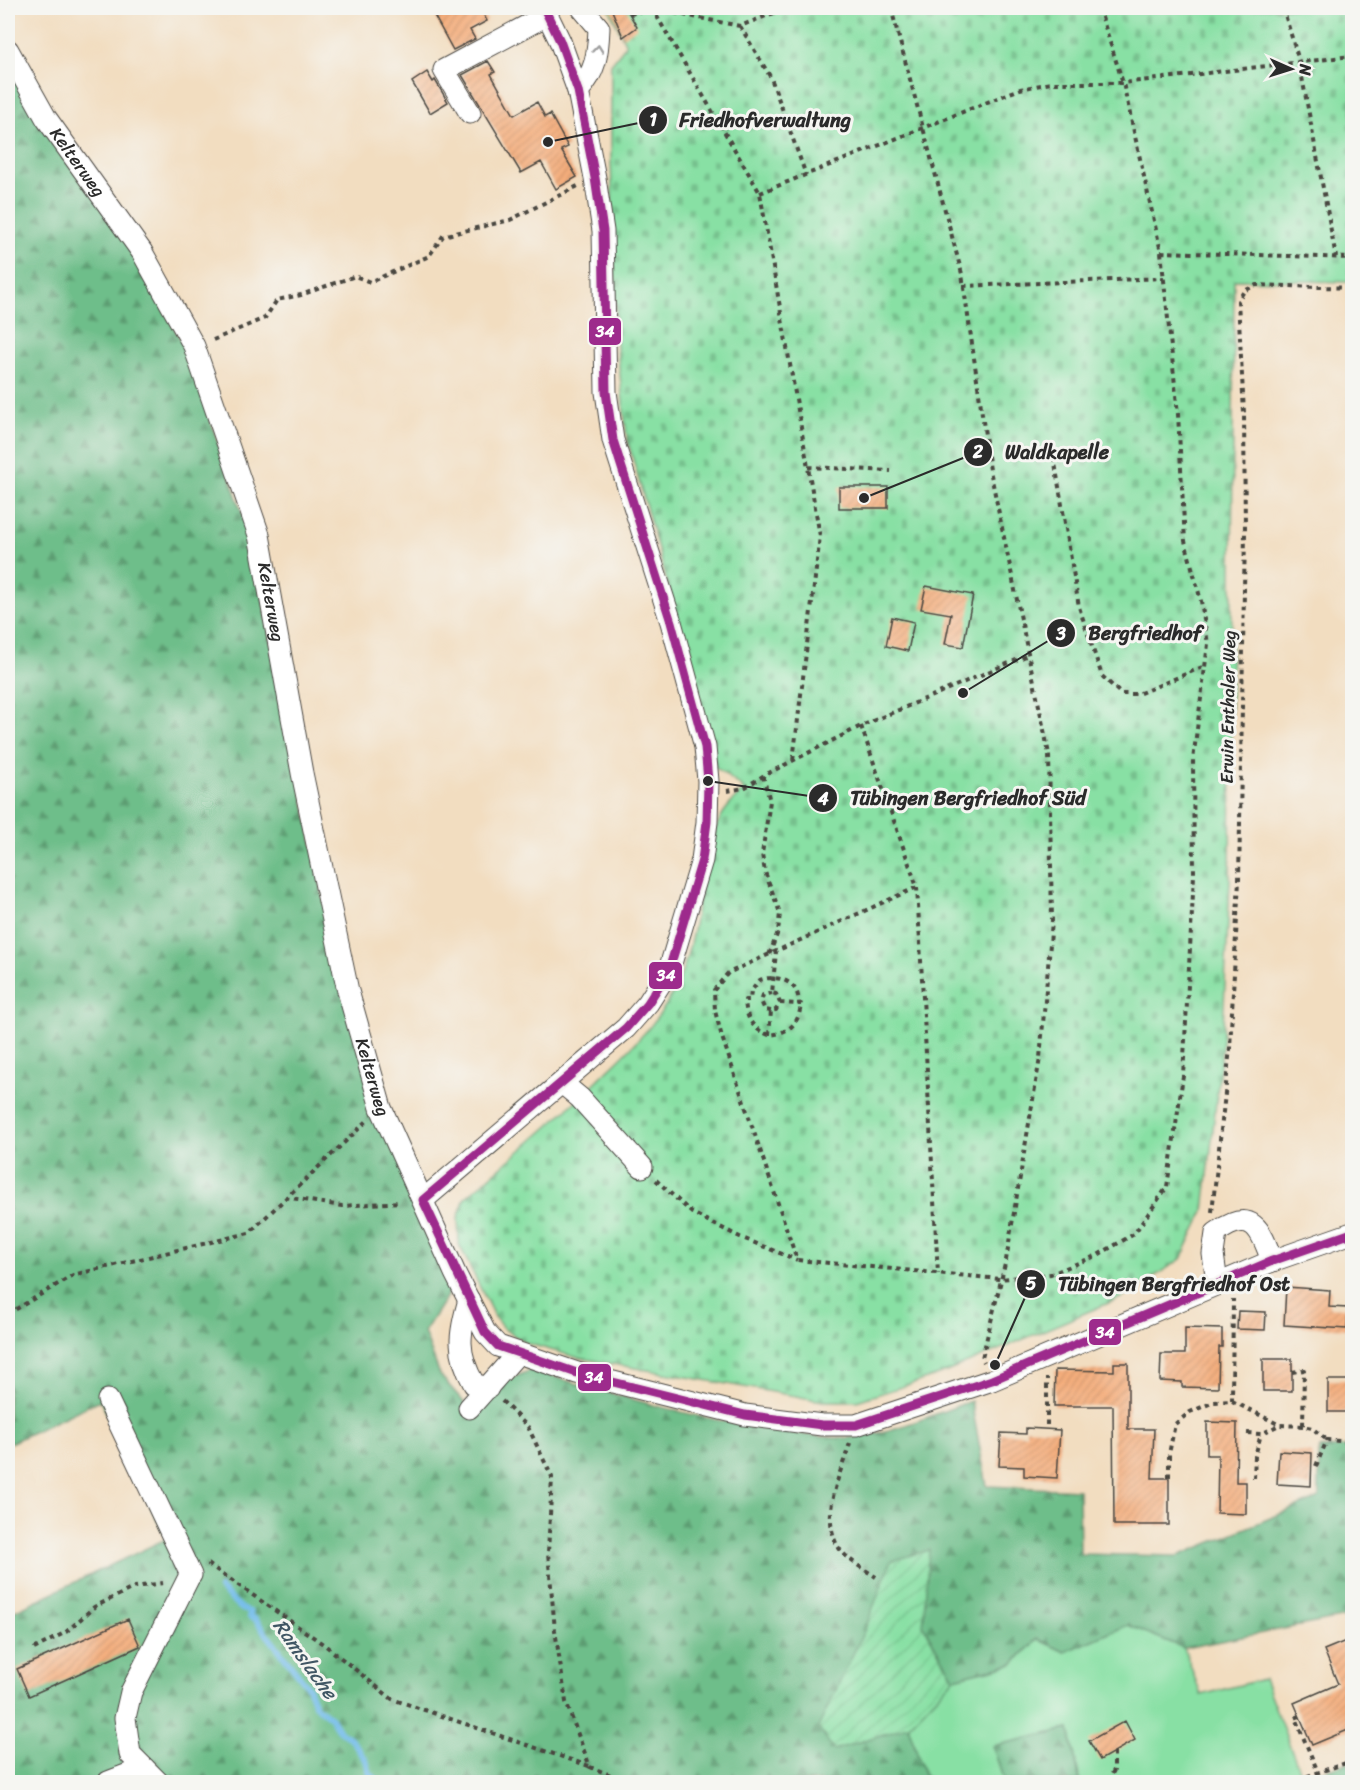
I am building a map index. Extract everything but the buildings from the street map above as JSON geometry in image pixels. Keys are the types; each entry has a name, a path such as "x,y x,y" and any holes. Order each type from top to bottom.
{"street":[{"path":"578,91 594,69 599,44 599,28 582,8"},
{"path":"423,1200 626,1028 648,1003 669,970 702,860 709,793 705,747 671,622 612,440 606,392 603,231 578,91 560,41 545,11 444,70 470,113"},
{"name":"Kelterweg","path":"8,50 46,118 142,252 194,346 259,535 302,774 348,991 381,1108 469,1300 485,1332 498,1346 577,1373 745,1415 822,1425 856,1425 992,1380 1225,1280"},
{"path":"562,1083 580,1098 642,1167"},
{"path":"1272,1261 1261,1230 1252,1222 1239,1222 1216,1233 1213,1254 1225,1280 1353,1233"},
{"path":"469,1300 459,1332 465,1367 474,1384 488,1388"},
{"path":"469,1408 517,1354"},
{"path":"108,1400 195,1572 131,1692 125,1718 130,1754 151,1775"},
{"path":"108,1782 151,1775"}],"path":[{"path":"630,14 652,8 740,26 787,8"},
{"path":"652,8 760,193 820,536 793,761"},
{"path":"891,8 963,286 990,470 1049,754 1052,921 1040,1058 1006,1260 982,1358 992,1380"},
{"path":"642,1167 692,1213 740,1237 797,1260 1000,1280 1051,1274 1098,1255 1134,1234 1167,1187 1183,1076 1194,875 1193,760 1208,644 1205,622 1185,541 1178,414 1161,252 1124,83 1099,8"},
{"path":"1283,8 1299,61 1336,257"},
{"path":"740,26 771,78 806,175"},
{"path":"760,193 923,125 1020,89 1051,84 1124,83 1353,56"},
{"path":"222,337 265,318 277,300 297,297 355,276 370,282 429,256 443,236 510,220 568,191"},
{"path":"1161,252 1353,258"},
{"path":"963,286 1164,278"},
{"name":"Erwin Enthaler Weg","path":"1216,1233 1212,1216 1230,1048 1239,868 1245,532 1244,413 1238,301 1244,291 1256,285 1353,288"},
{"path":"1054,457 1079,607 1102,676 1121,694 1138,694 1206,666"},
{"path":"808,467 891,471"},
{"path":"744,788 861,726 1028,655"},
{"path":"861,726 917,887 938,1274"},
{"path":"763,776 770,801 762,854 765,872 773,888 780,913 778,932 769,955"},
{"path":"797,1260 715,1011 714,990 728,973 917,887"},
{"path":"772,993 776,952"},
{"path":"750,1000 751,991 760,980 774,977 790,983 798,994 799,1004 801,1004 800,1013 793,1026 780,1034 769,1035 750,1022 745,1000 761,1001"},
{"path":"772,993 776,994 780,1003 776,1010 771,1011 765,1010 761,1001 763,995 772,993"},
{"path":"780,1003 799,1004"},
{"path":"769,1035 771,1011"},
{"path":"8,1314 73,1275 249,1233 381,1108"},
{"path":"285,1197 342,1206 423,1200"},
{"path":"1225,1280 1232,1401"},
{"path":"1047,1356 1047,1425"},
{"path":"1292,1372 1304,1370 1303,1426"},
{"path":"488,1388 528,1427 552,1477 548,1553 555,1629 566,1702 590,1767"},
{"path":"1169,1477 1168,1454 1175,1424 1190,1412 1214,1402 1232,1401 1280,1425 1312,1428 1327,1440 1353,1442"},
{"path":"856,1425 829,1516 838,1546 854,1562 876,1577"},
{"path":"1246,1433 1261,1434 1280,1425"},
{"path":"1254,1478 1255,1456 1261,1434"},
{"path":"1316,1466 1327,1440"},
{"path":"34,1649 66,1632 94,1607 135,1587 195,1572 326,1646 392,1699 629,1782"},
{"path":"1300,1716 1295,1718 1318,1772"},
{"path":"1108,1782 1114,1770 1114,1752"},
{"path":"1290,1782 1353,1761"}],"green space":[{"path":"609,8 1352,8 1352,282 1234,280 1230,879 1222,1048 1204,1211 1181,1259 1125,1296 939,1375 857,1401 823,1401 579,1358 526,1343 504,1329 495,1318 459,1244 458,1218 465,1198 590,1088 640,1038 667,1003 681,975 687,956 703,873 714,834 723,813 744,789 713,765 678,621 627,438 617,349 611,160 611,64 626,45"},
{"path":"8,63 135,255 186,350 251,539 343,996 450,1277 447,1296 424,1332 440,1375 469,1408 488,1388 531,1370 689,1414 753,1427 830,1438 858,1437 887,1431 971,1401 987,1486 1079,1490 1080,1554 1178,1556 1319,1498 1319,1448 1352,1447 1352,1616 1184,1648 1128,1625 1065,1652 1037,1639 1013,1664 954,1678 923,1626 928,1551 834,1750 908,1726 925,1777 939,1782 8,1782 8,1614 166,1539 100,1400 8,1444"},
{"path":"929,1550 923,1626 954,1678 908,1726 834,1750 818,1728 865,1629 891,1561"},
{"path":"1128,1625 1184,1648 1201,1695 1264,1679 1302,1777 1290,1782 1080,1782 1069,1729 994,1746 1004,1782 939,1782 925,1777 908,1726 954,1678 1013,1664 1037,1639 1065,1652"},
{"path":"1069,1729 1080,1782 1004,1782 993,1746"},
{"path":"1352,1761 1352,1782 1290,1782"}],"waterway":[{"name":"Ramslache","path":"220,1589 242,1609 250,1612 250,1617 255,1619 308,1687 315,1705 331,1718 339,1731 350,1738 366,1760 370,1774 379,1782"}],"transit line":[{"name":"34","path":"423,1200 626,1028 648,1003 669,970 702,860 707,822 708,781 705,747 671,622 613,440 606,392 603,231 595,178 578,91 560,41 544,8"},
{"name":"34","path":"423,1200 485,1332 498,1346 577,1373 745,1415 822,1425 856,1425 992,1380 1272,1261 1352,1233"}],"place":[{"name":"Friedhofverwaltung","path":"548,142"},
{"name":"Waldkapelle","path":"864,498"},
{"name":"Bergfriedhof","path":"963,693"},
{"name":"Tübingen Bergfriedhof Süd","path":"708,781"},
{"name":"Tübingen Bergfriedhof Ost","path":"995,1365"}]}
